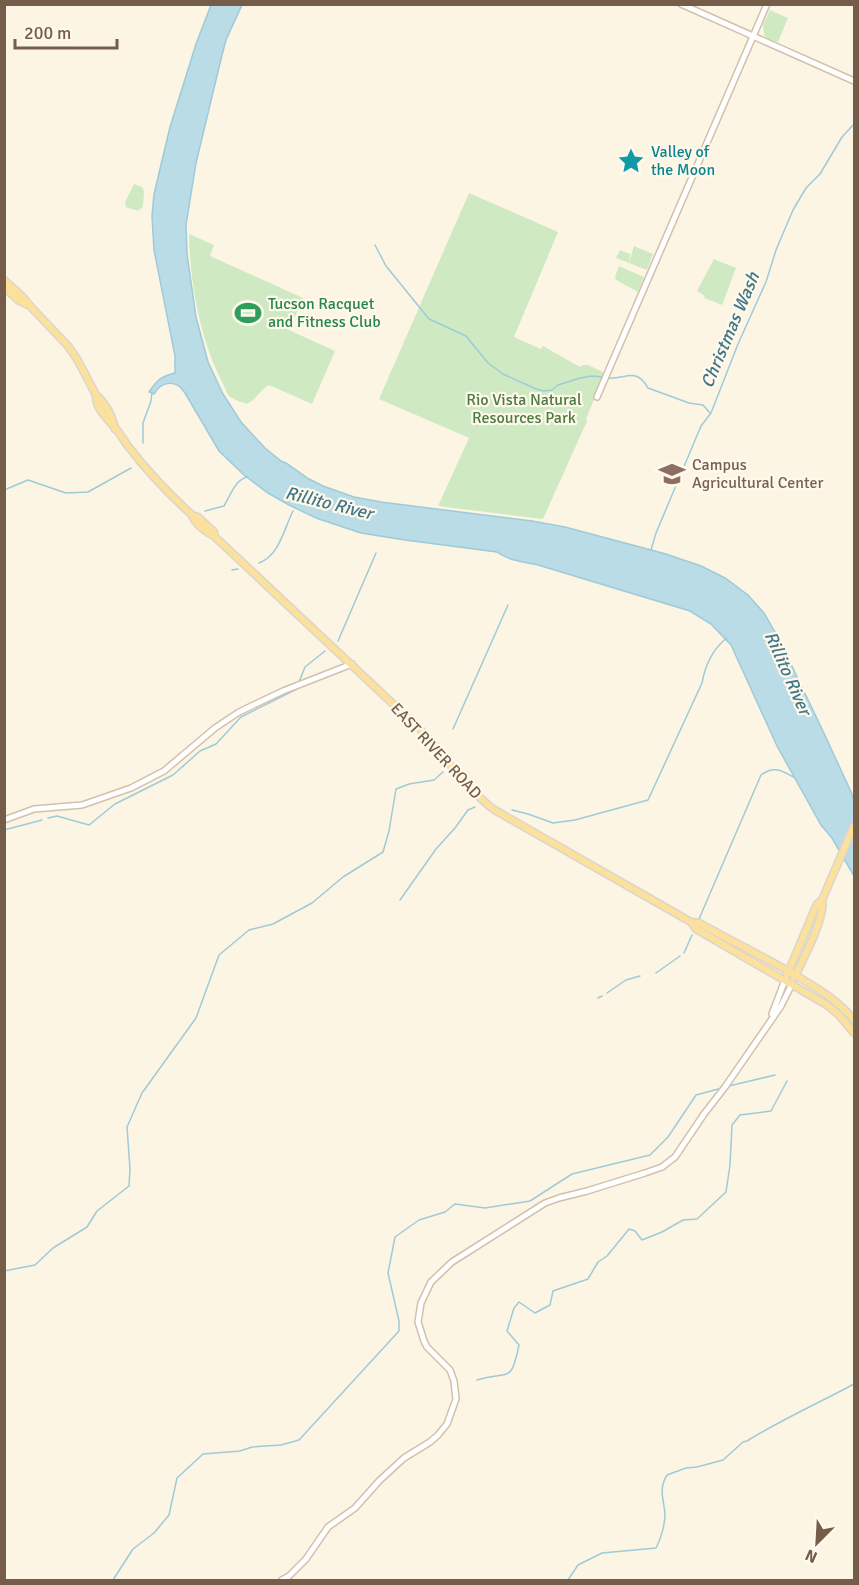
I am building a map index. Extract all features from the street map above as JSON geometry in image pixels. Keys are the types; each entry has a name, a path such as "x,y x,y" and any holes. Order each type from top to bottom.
{"main road":[{"path":"681,4 855,81"},
{"path":"597,397 767,4"},
{"name":"EAST RIVER ROAD","path":"4,280 68,346 96,395 114,420 115,429 171,495 192,516 198,517 214,532 214,536 424,733 476,796 493,809 691,922 699,923 757,953 832,998 855,1020"},
{"name":"EAST RIVER ROAD","path":"4,287 18,300 31,307"},
{"path":"4,820 34,809 82,805 131,788 164,771 215,728 239,712 282,691 352,664"},
{"path":"770,1022 817,904 822,900 855,826"},
{"path":"282,1581 306,1559 328,1527 355,1508 404,1458 438,1436 447,1424 456,1399 454,1380 450,1370 423,1341 418,1322 421,1303 431,1282 452,1262 545,1203 662,1167 675,1157 781,1006 820,918 824,907 822,900"},
{"name":"EAST RIVER ROAD","path":"691,922 696,929 834,1010 855,1033"}],"green space":[{"path":"770,10 788,18 778,42 764,35 763,25"},
{"path":"134,184 142,187 144,191 143,207 138,211 126,207 125,202"},
{"name":"Rio Vista Natural Resources Park","path":"469,193 558,232 514,337 541,349 543,346 580,367 588,365 605,373 587,421 543,519 438,506 469,438 379,399"},
{"name":"Tucson Racquet and Fitness Club","path":"189,234 214,245 210,256 303,298 289,330 335,351 312,404 269,385 247,404 229,396 215,367 202,330 194,292"},
{"path":"634,246 653,254 647,270 616,258 620,250 630,254 629,262"},
{"path":"714,259 736,268 722,305 704,298 705,296 697,291"},
{"path":"619,266 644,277 638,292 616,280"}],"water":[{"name":"Rillito River","path":"211,5 242,5 226,40 196,163 186,225 187,254 196,317 208,362 223,394 241,422 265,448 281,461 323,486 354,497 565,527 666,554 701,566 725,578 748,595 764,613 779,639 852,794 854,802 854,876 832,838 821,825 777,746 731,645 711,624 690,611 512,559 497,552 361,533 316,518 268,493 244,475 219,451 181,388 169,383 161,386 154,394 149,392 160,379 175,373 175,356 154,250 152,216 154,194 170,127"}],"waterway":[{"name":"Christmas Wash","path":"651,550 701,426 711,413 738,344 766,282 776,250 793,210 806,188 820,174 842,137 854,124"},
{"path":"375,245 386,266 429,319 466,336 488,363 503,374 543,391 552,390 558,385 580,378 603,377"},
{"path":"608,378 639,377 648,388 689,403 703,405 710,413"},
{"path":"143,443 143,423 152,392"},
{"path":"4,490 28,480 66,493 88,492 131,468"},
{"path":"205,511 224,506 236,485 247,477"},
{"name":"Rillito River","path":"259,563 276,548 293,511"},
{"path":"338,641 376,553"},
{"path":"232,570 238,569"},
{"path":"453,729 508,605"},
{"path":"512,810 553,823 575,820 648,800 702,683 710,658 727,638"},
{"path":"299,682 305,667 325,651"},
{"path":"48,818 57,816 89,825 115,804 173,775 200,751 216,744 241,717 297,689"},
{"path":"699,919 761,775 774,770 782,771 795,778"},
{"path":"4,1271 35,1265 53,1248 87,1227 97,1211 129,1186 127,1127 142,1093 196,1018 219,955 249,930 273,924 312,903 343,877 383,852 396,789 409,784 434,780 443,772"},
{"path":"400,900 436,849 468,810 475,807"},
{"path":"4,830 42,820"},
{"path":"684,953 692,935"},
{"path":"656,973 680,956"},
{"path":"607,993 626,980 640,976"},
{"path":"598,998 602,996"},
{"path":"729,1086 775,1075"},
{"path":"477,1380 507,1374 514,1366 519,1345 507,1331 514,1308 519,1302 535,1313 550,1305 553,1291 588,1279 598,1262 607,1256 629,1229 635,1231 642,1240 683,1220 697,1219 726,1192 732,1125 740,1115 771,1111 787,1081"},
{"path":"113,1580 133,1549 154,1533 169,1515 177,1478 203,1454 240,1451 299,1440 399,1331 399,1321 388,1273 395,1237 419,1220 445,1212 455,1204 485,1208 530,1201 572,1174 650,1155 668,1137 696,1095 722,1088"},
{"path":"568,1580 578,1565 602,1553 656,1548 664,1522 662,1490 667,1475 686,1468 723,1460 743,1442 854,1384"}],"place":[{"name":"Valley of the Moon","path":"631,161"},
{"name":"Tucson Racquet and Fitness Club","path":"248,313"},
{"name":"Campus Agricultural Center","path":"672,474"}]}
